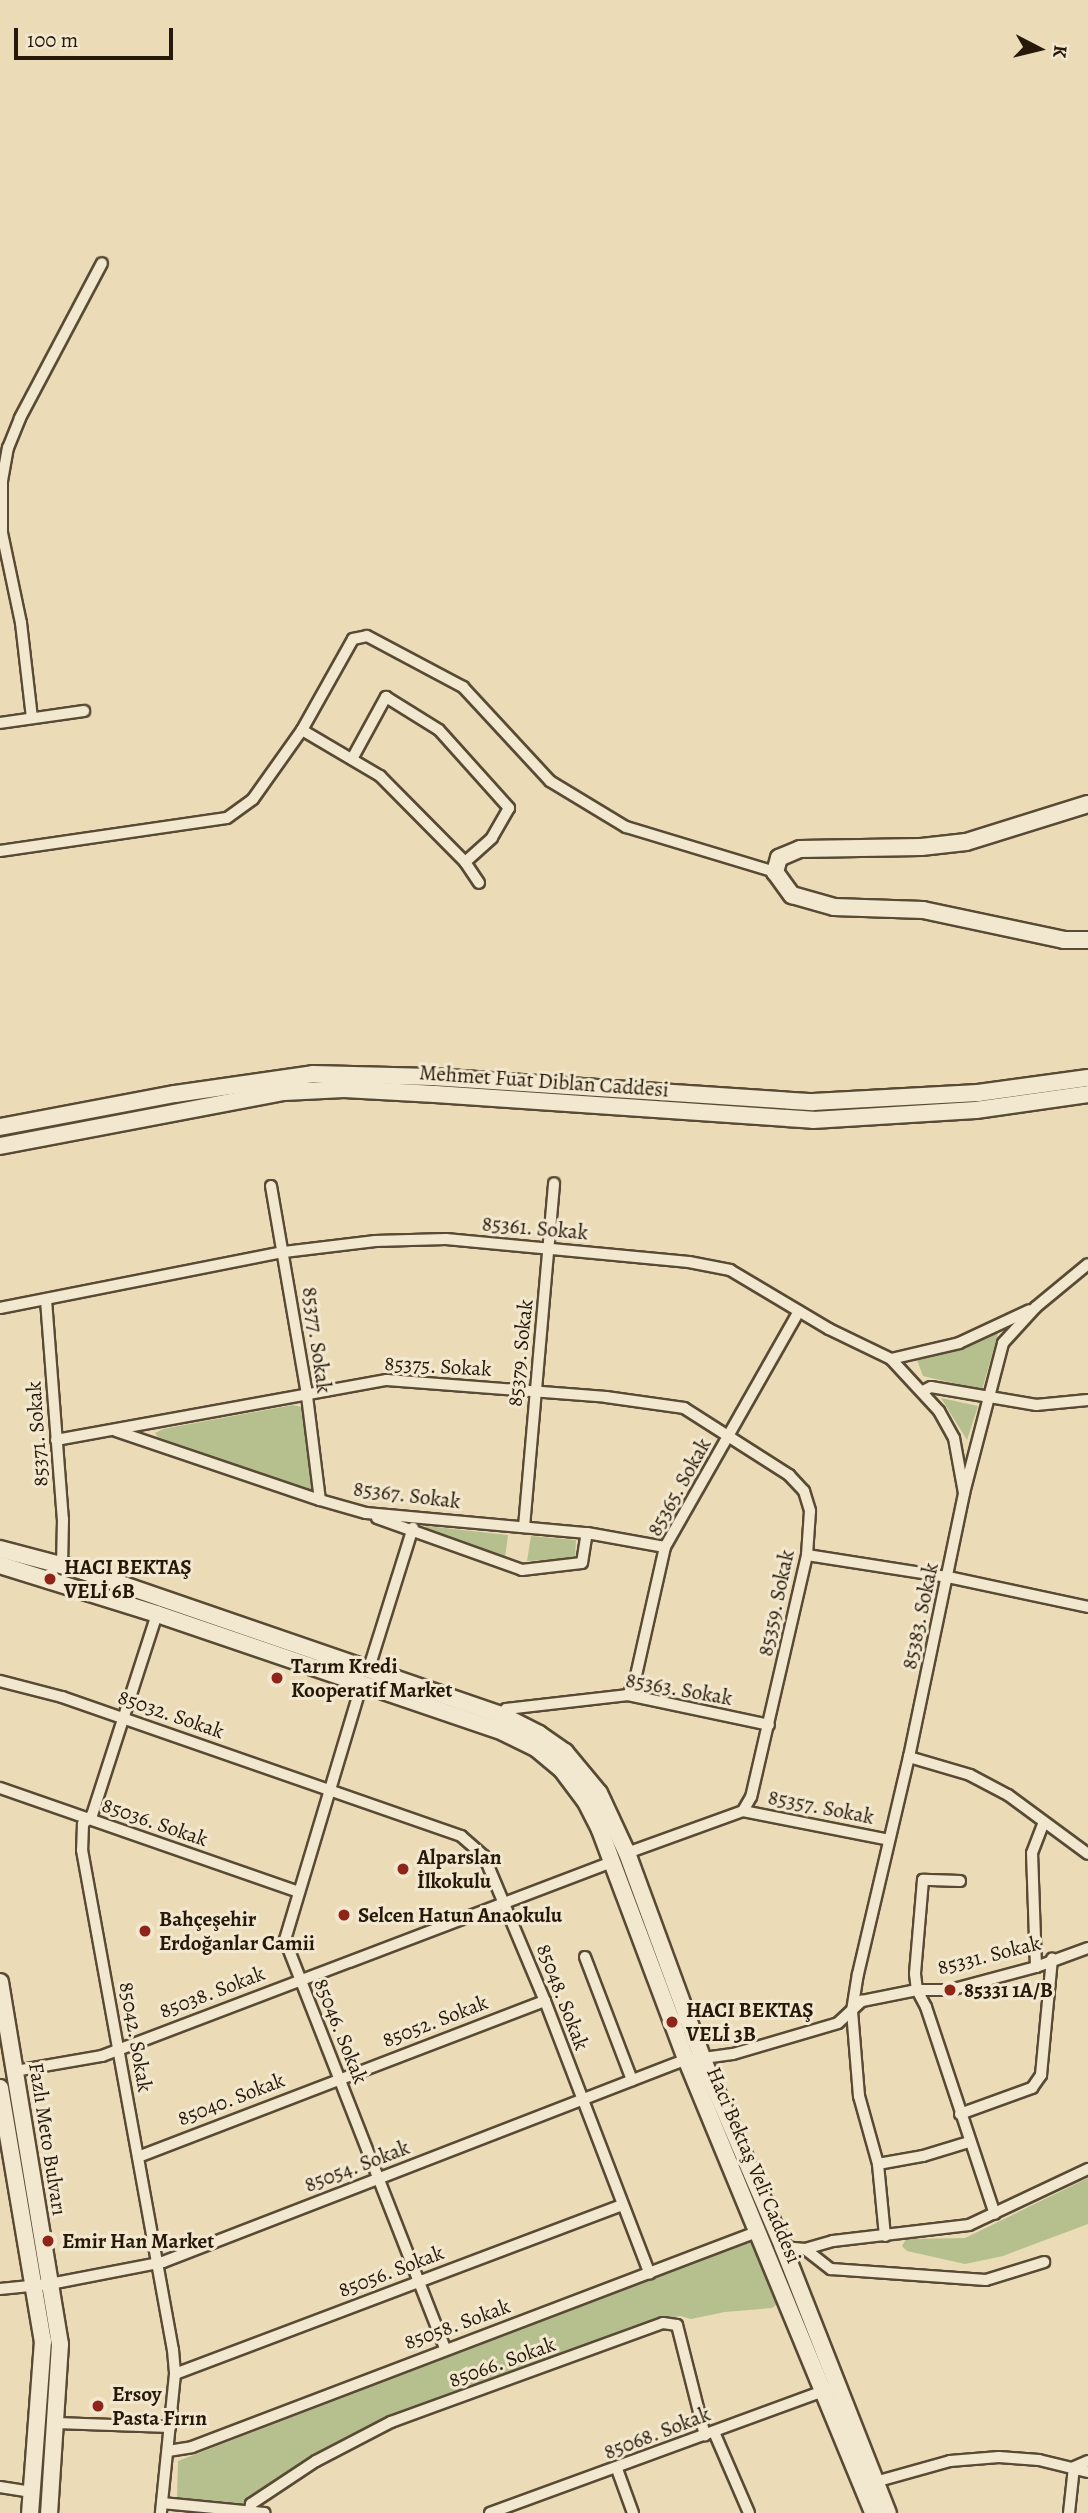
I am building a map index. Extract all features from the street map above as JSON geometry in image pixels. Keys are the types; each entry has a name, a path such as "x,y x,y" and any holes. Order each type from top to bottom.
{"main road":[{"path":"1088,804 966,842 921,847 800,849 779,858 775,872 792,895 834,907 923,910 1064,940 1088,940"},
{"name":"Mehmet Fuat Diblan Caddesi","path":"0,1127 175,1094 313,1074 432,1077 813,1102 978,1093 1088,1078"},
{"name":"Mehmet Fuat Diblan Caddesi","path":"0,1146 284,1092 370,1091 813,1120 976,1110 1088,1094"},
{"name":"Haci Bektaş Veli Caddesi","path":"0,1549 62,1565 502,1715 539,1734 565,1752 599,1793 627,1853 695,2060 783,2247 873,2513"},
{"name":"Haci Bektaş Veli Caddesi","path":"0,1565 157,1614 503,1732 536,1748 562,1770 585,1800 695,2060 759,2231 888,2513"},
{"name":"Fazlı Meto Bulvarı","path":"0,1982 15,2071 42,2284 43,2341 30,2513"},
{"name":"Fazlı Meto Bulvarı","path":"0,2088 42,2284 60,2344 48,2513"}],"street":[{"path":"32,718 21,623 2,533 2,481 8,448 20,418 102,263"},
{"path":"0,851 227,818 253,799 302,730 353,639 367,636 463,687 550,781 626,827 775,872"},
{"path":"352,759 386,697 439,730 509,808 492,838 465,862"},
{"path":"0,723 84,711"},
{"path":"302,730 380,776 465,862 479,883"},
{"name":"85379. Sokak","path":"524,1527 554,1183"},
{"name":"85377. Sokak","path":"271,1186 284,1252 320,1500"},
{"name":"85361. Sokak","path":"0,1308 284,1252 375,1241 446,1238 688,1262 730,1270 799,1311 891,1359 923,1391 954,1438 964,1493"},
{"name":"85383. Sokak","path":"885,2236 878,2164 859,2096 852,2011 948,1577 964,1493 1003,1343 1036,1307 1088,1264"},
{"name":"85371. Sokak","path":"46,1300 63,1520 62,1565"},
{"path":"891,1359 959,1343 1036,1307"},
{"name":"85365. Sokak","path":"628,1695 635,1680 665,1546 799,1311"},
{"name":"85375. Sokak","path":"56,1440 387,1380 684,1408 728,1438"},
{"path":"923,1391 931,1387 1036,1405 1088,1400"},
{"name":"85367. Sokak","path":"113,1429 320,1500 366,1513 587,1533 665,1546"},
{"name":"85359. Sokak","path":"728,1438 789,1475 803,1491 810,1511 807,1555 769,1725 751,1797 743,1811"},
{"path":"366,1513 412,1533 522,1570 582,1563 587,1533"},
{"path":"369,1668 416,1519"},
{"path":"807,1555 948,1577 1088,1607"},
{"name":"85042. Sokak","path":"157,1614 92,1815 83,1824 82,1850 175,2374 161,2508"},
{"name":"85032. Sokak","path":"0,1681 62,1697 328,1789"},
{"name":"85046. Sokak","path":"362,1683 328,1789 285,1940 444,2348"},
{"name":"85363. Sokak","path":"502,1715 506,1709 628,1695 769,1725"},
{"path":"909,1757 971,1775 1008,1795 1088,1853"},
{"name":"85036. Sokak","path":"0,1788 298,1892"},
{"name":"85048. Sokak","path":"328,1789 461,1836 484,1856 545,2001 650,2274"},
{"name":"85357. Sokak","path":"627,1853 743,1811 889,1840"},
{"path":"1035,1967 1032,1853 1044,1822"},
{"name":"85038. Sokak","path":"15,2071 102,2056 612,1862"},
{"path":"960,1881 923,1880 915,1955 917,1990 926,2007 995,2214"},
{"name":"85331. Sokak","path":"695,2060 838,2023 862,2001 917,1990 950,1990 1035,1967 1088,1948"},
{"path":"585,1957 632,2080"},
{"path":"960,2114 1032,2088 1041,2075 1052,1959"},
{"name":"85052. Sokak","path":"339,2078 545,2001"},
{"name":"85054. Sokak","path":"0,2289 157,2264 632,2080 695,2060"},
{"name":"85040. Sokak","path":"138,2157 339,2078"},
{"path":"878,2164 923,2157 970,2142"},
{"path":"783,2247 804,2249 833,2241 942,2231 969,2225 1088,2169"},
{"name":"85056. Sokak","path":"175,2374 622,2205"},
{"name":"85058. Sokak","path":"168,2451 192,2447 444,2348 650,2274 759,2231"},
{"path":"804,2249 831,2269 986,2280 1044,2262"},
{"name":"85066. Sokak","path":"250,2510 251,2504 316,2460 391,2423 663,2323 677,2325 709,2434"},
{"name":"85068. Sokak","path":"490,2513 617,2469 831,2388"},
{"path":"56,2423 170,2427"},
{"path":"709,2434 749,2513"},
{"path":"875,2482 950,2461 999,2457 1088,2472"},
{"path":"1074,2468 1088,2461"},
{"path":"1069,2513 1074,2468"},
{"path":"617,2469 633,2513"},
{"path":"0,2487 32,2492"},
{"path":"161,2508 250,2510 264,2513"}],"green space":[{"path":"999,1330 982,1390 923,1376 917,1360 961,1349"},
{"path":"941,1398 978,1406 967,1440"},
{"path":"293,1405 302,1407 312,1492 158,1437 155,1433 163,1429"},
{"path":"426,1526 508,1535 505,1558 426,1530"},
{"path":"531,1536 576,1540 575,1558 527,1561"},
{"path":"1088,2178 1088,2224 1003,2256 965,2264 907,2251 902,2246 906,2239 965,2238"},
{"path":"754,2240 780,2302 772,2308 725,2312 691,2319 680,2316 633,2326 374,2425 281,2476 241,2505 177,2498 178,2461"}],"place":[{"name":"HACI BEKTAŞ VELİ 6B","path":"50,1579"},
{"name":"Tarım Kredi Kooperatif Market","path":"277,1678"},
{"name":"Alparslan İlkokulu","path":"403,1869"},
{"name":"Selcen Hatun Anaokulu","path":"344,1915"},
{"name":"Bahçeşehir Erdoğanlar Camii","path":"145,1931"},
{"name":"85331 1A/B","path":"950,1990"},
{"name":"HACI BEKTAŞ VELİ 3B","path":"672,2022"},
{"name":"Emir Han Market","path":"48,2241"},
{"name":"Ersoy Pasta Fırın","path":"98,2406"}]}
